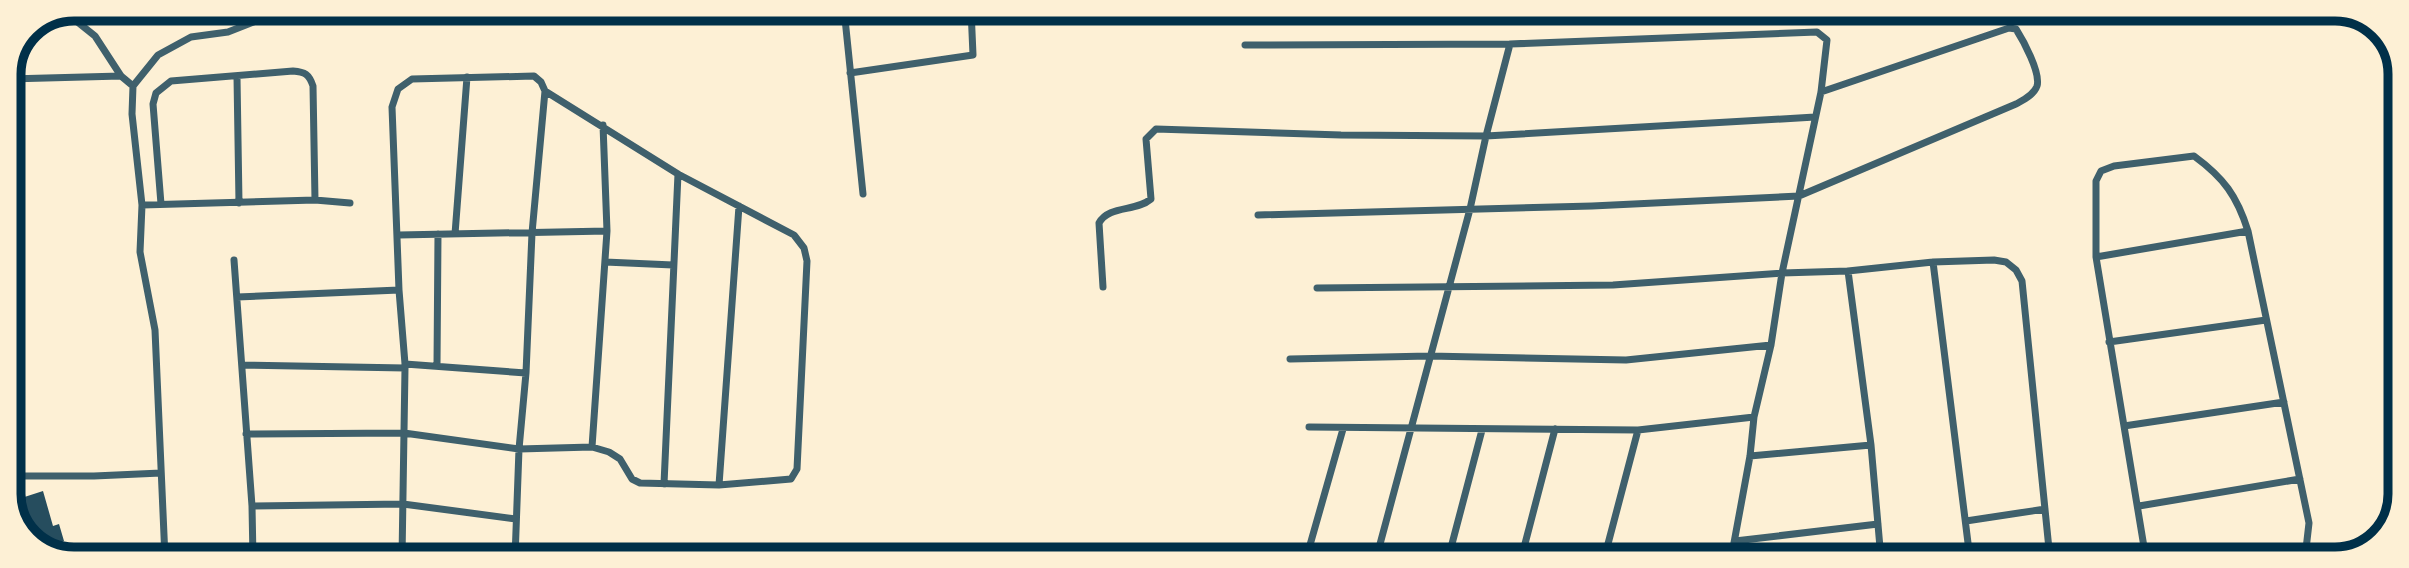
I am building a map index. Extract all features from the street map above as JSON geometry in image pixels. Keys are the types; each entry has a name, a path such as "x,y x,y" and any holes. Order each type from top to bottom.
{"street":[{"path":"76,21 95,36 121,76 133,86"},
{"path":"164,547 155,330 140,252 142,205 132,114 133,86 158,55 191,37 228,32 256,21"},
{"path":"845,21 863,194"},
{"path":"850,73 972,55 971,21"},
{"path":"1258,215 1592,206 1798,196 2016,104 2034,91 2037,80 2021,36 2016,29 2009,28 1821,92"},
{"path":"1245,45 1510,44 1817,32 1827,40 1821,92 1782,273 1771,345 1754,417 1734,547"},
{"path":"1379,547 1470,209 1510,44"},
{"path":"161,204 153,104 156,93 171,81 293,71 304,72 310,77 313,86 315,201"},
{"path":"21,79 121,76"},
{"path":"237,76 239,203"},
{"path":"402,547 405,365 399,290 399,235 392,107 398,89 412,79 534,76 545,90 532,233 515,547"},
{"path":"455,234 467,77"},
{"path":"246,434 404,433 519,449 592,447 609,452 620,459 632,479 640,483 719,485 791,479 797,469 807,261 804,248 794,235 678,174 545,90"},
{"path":"1103,287 1099,223 1102,217 1110,213 1144,204 1151,199 1146,139 1156,128 1341,135 1486,136 1815,117"},
{"path":"592,447 607,231 603,125"},
{"path":"2144,547 2096,257 2096,181 2101,171 2114,166 2194,156 2222,180 2239,204 2248,231 2309,523 2306,547"},
{"path":"664,484 678,174"},
{"path":"142,205 315,201 350,203"},
{"path":"719,485 739,206"},
{"path":"399,235 607,231"},
{"path":"2096,257 2248,231"},
{"path":"437,366 438,234"},
{"path":"234,260 253,547"},
{"path":"605,262 673,265"},
{"path":"1317,288 1613,285 1848,271 1933,262 2006,262 2016,270 2022,281 2049,547"},
{"path":"1933,262 1969,547"},
{"path":"1848,271 1871,444 1880,547"},
{"path":"237,297 399,290"},
{"path":"2109,342 2266,320"},
{"path":"1290,359 1429,356 1626,360 1771,345"},
{"path":"242,365 405,365 526,373"},
{"path":"2124,426 2284,402"},
{"path":"1309,427 1638,430 1754,417"},
{"path":"1309,547 1343,429"},
{"path":"1524,547 1555,429"},
{"path":"1451,547 1482,430"},
{"path":"1607,547 1638,430"},
{"path":"1750,456 1871,444"},
{"path":"21,476 94,477 161,473"},
{"path":"2139,506 2300,479"},
{"path":"251,506 403,504 516,519"},
{"path":"1966,521 2045,509"},
{"path":"1735,541 1878,524"}],"building":[{"path":"43,491 53,526 59,524 64,541 57,544 47,540 34,529 25,515 21,498"}]}
